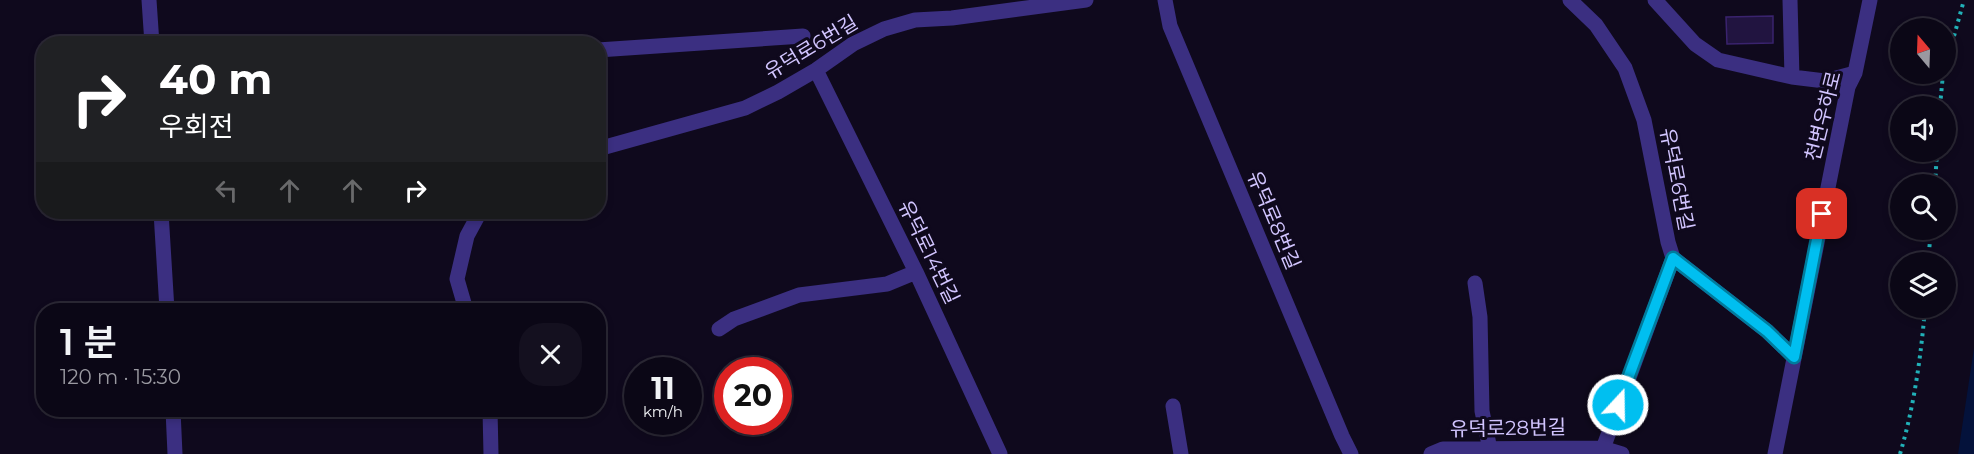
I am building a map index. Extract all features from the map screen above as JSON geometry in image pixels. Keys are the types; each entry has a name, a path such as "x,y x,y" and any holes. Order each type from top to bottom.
{"street":[{"path":"149,0 151,36"},
{"name":"유덕로6번길","path":"606,147 745,108 778,92 853,45 884,29 915,20 952,18 1086,0"},
{"name":"유덕로8번길","path":"1165,0 1170,26 1351,454"},
{"name":"유덕로6번길","path":"1570,0 1596,25 1625,68 1644,120 1673,258 1601,451"},
{"path":"1654,0 1689,39 1718,60 1792,77 1825,81 1856,73"},
{"path":"1790,0 1792,77"},
{"name":"천변우하로","path":"1775,454 1848,87 1856,73 1870,0"},
{"path":"606,49 802,36"},
{"name":"유덕로14번길","path":"816,70 916,272 993,452"},
{"path":"161,219 167,303"},
{"path":"464,303 457,279 467,236 476,219"},
{"path":"1673,258 1767,331 1794,357"},
{"path":"719,329 734,319 799,295 887,284 916,272"},
{"path":"1475,282 1480,317 1482,411 1490,452"},
{"path":"1173,406 1180,454"},
{"path":"173,417 175,454"},
{"path":"490,417 491,454"},
{"name":"유덕로28번길","path":"1431,454 1443,449 1490,452 1601,451 1622,454"}],"path":[{"path":"1956,29 1964,0"},
{"path":"1900,454 1906,433 1923,318"}],"water":[{"path":"1974,348 1974,454 1958,454"}],"building":[{"path":"1773,16 1773,43 1727,44 1726,17"}],"route":[{"path":"1618,405 1673,258 1767,331 1794,357 1822,214"}]}
